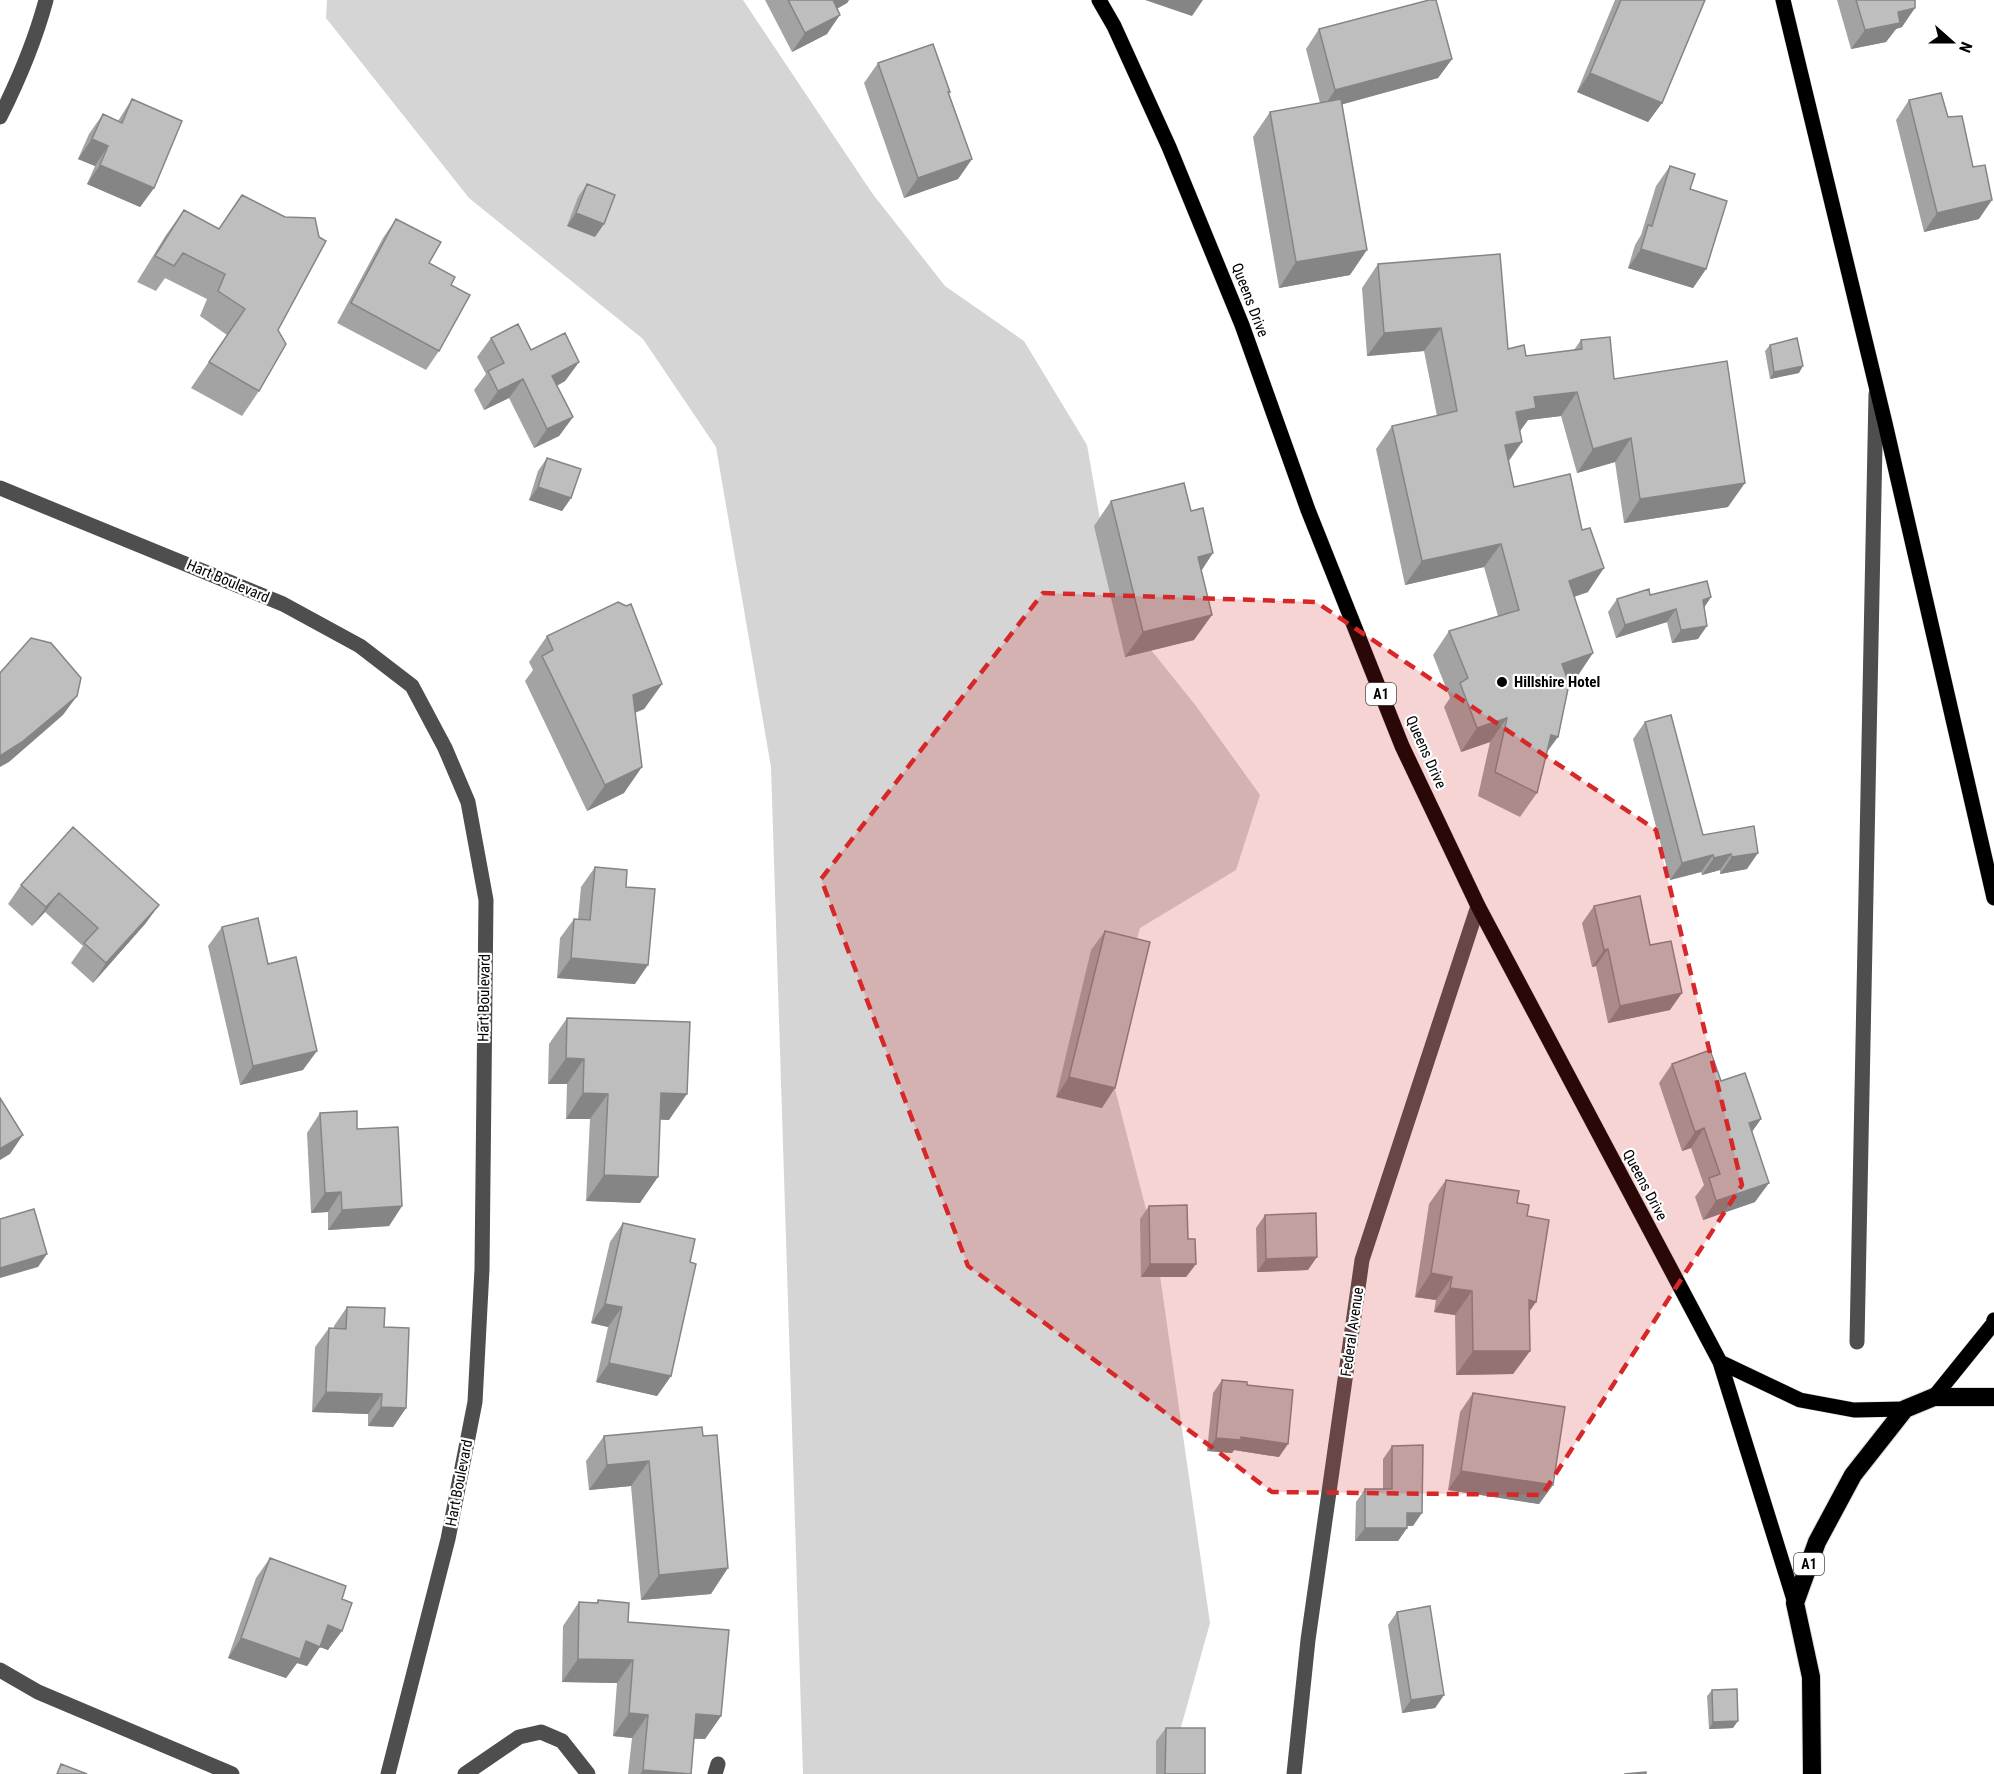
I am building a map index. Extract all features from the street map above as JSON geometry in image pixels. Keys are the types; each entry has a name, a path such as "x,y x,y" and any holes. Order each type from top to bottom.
{"highway":[{"name":"A1","path":"1812,1774 1811,1677 1795,1603 1817,1542 1853,1474 1905,1409 1934,1397 1994,1397"}],"main road":[{"name":"Queens Drive","path":"1099,0 1118,35 1169,147 1208,241 1242,326 1308,510 1402,746 1478,906 1720,1362 1795,1603"},
{"path":"1783,0 1994,898"},
{"path":"1934,1397 1994,1320"},
{"name":"A1","path":"1720,1362 1800,1400 1854,1410 1905,1409"}],"street":[{"path":"0,117 36,36 46,0"},
{"path":"1857,1342 1876,388"},
{"name":"Hart Boulevard","path":"0,488 282,604 360,646 412,686 445,748 468,802 486,900 482,1269 475,1402 448,1539 388,1774"},
{"name":"Federal Avenue","path":"1294,1774 1308,1640 1362,1260 1478,906"},
{"path":"0,1670 39,1692 232,1774"},
{"path":"465,1774 519,1737 541,1732 562,1741 588,1774"}],"highlighted area":[{"path":"1043,593 1316,602 1656,830 1742,1185 1542,1495 1272,1492 968,1266 821,879"}],"shaded area":[{"path":"327,0 743,0 872,193 945,286 1024,341 1087,445 1115,605 1196,706 1260,795 1236,870 1140,928 1106,1054 1156,1248 1210,1623 1168,1774 803,1774 771,767 716,447 643,339 469,198 326,18"}],"building":[{"path":"788,0 833,0 840,15 805,33"},
{"path":"1436,0 1452,59 1335,90 1319,29"},
{"path":"1621,0 1705,0 1662,103 1590,73"},
{"path":"1856,0 1915,0 1915,8 1898,12 1900,23 1865,30"},
{"path":"933,44 972,159 918,178 878,63"},
{"path":"1941,93 1948,117 1962,116 1973,167 1985,165 1992,200 1937,213 1909,100"},
{"path":"132,99 182,121 154,188 100,165 108,146 92,139 103,114 122,123"},
{"path":"1341,99 1367,250 1296,262 1270,112"},
{"path":"1670,166 1695,174 1690,189 1727,201 1706,269 1641,249 1648,225 1652,226"},
{"path":"587,184 615,195 604,224 576,213"},
{"path":"242,195 285,217 315,218 319,237 326,241 278,330 286,344 259,391 209,362 245,309 218,291 225,274 183,253 174,266 155,256 184,210 219,229"},
{"path":"396,219 441,242 429,263 455,277 451,285 470,295 439,351 351,303"},
{"path":"1500,254 1508,349 1524,345 1526,356 1582,349 1581,340 1610,337 1614,379 1727,361 1745,483 1640,499 1631,438 1593,449 1577,392 1534,397 1536,408 1516,412 1522,442 1505,445 1514,487 1570,474 1582,530 1590,528 1604,568 1569,581 1593,653 1562,664 1569,684 1558,737 1551,735 1537,793 1495,772 1507,718 1477,728 1460,683 1468,678 1449,631 1519,610 1501,544 1422,561 1392,426 1457,411 1441,328 1384,333 1378,264"},
{"path":"518,324 531,350 565,333 579,362 552,376 573,417 547,429 523,379 498,391 488,371 504,363 491,338"},
{"path":"1797,338 1803,366 1774,372 1770,345"},
{"path":"547,458 581,469 571,498 538,487"},
{"path":"1184,483 1191,511 1203,508 1213,553 1198,557 1212,615 1143,632 1111,501"},
{"path":"1707,581 1711,597 1703,600 1707,626 1681,630 1676,609 1625,625 1617,599 1649,589 1650,595"},
{"path":"618,602 626,606 631,604 662,684 633,695 642,767 605,785 542,656 553,650 547,636"},
{"path":"31,638 51,643 81,678 77,696 22,742 0,756 0,673"},
{"path":"1671,715 1703,835 1754,826 1758,853 1732,857 1731,854 1714,858 1713,855 1682,863 1645,722"},
{"path":"73,827 159,905 106,963 84,943 98,928 59,893 46,907 21,885"},
{"path":"595,867 627,870 626,887 655,889 648,965 571,958 574,919 590,920"},
{"path":"1640,896 1650,945 1671,941 1682,993 1620,1006 1608,949 1604,950 1594,906"},
{"path":"258,918 268,964 296,957 317,1051 253,1066 222,927"},
{"path":"1105,931 1150,942 1115,1088 1069,1077"},
{"path":"567,1018 690,1022 687,1094 661,1093 658,1177 604,1175 608,1094 583,1093 584,1059 566,1058"},
{"path":"1710,1050 1721,1081 1745,1073 1761,1119 1749,1123 1769,1183 1716,1201 1709,1178 1720,1174 1704,1128 1695,1132 1672,1064"},
{"path":"0,1098 23,1135 0,1149"},
{"path":"357,1111 357,1129 398,1127 402,1206 342,1210 341,1192 325,1193 320,1113"},
{"path":"1446,1180 1519,1191 1517,1203 1529,1205 1527,1216 1549,1220 1536,1302 1529,1300 1530,1351 1473,1351 1472,1291 1450,1288 1452,1277 1431,1273"},
{"path":"1187,1205 1188,1239 1195,1239 1196,1264 1150,1264 1149,1206"},
{"path":"34,1209 47,1254 0,1268 0,1219"},
{"path":"1316,1213 1317,1257 1266,1259 1265,1215"},
{"path":"623,1223 695,1239 690,1262 696,1264 671,1376 609,1363 622,1307 605,1304"},
{"path":"347,1307 385,1308 384,1327 409,1328 406,1408 381,1407 382,1394 326,1392 329,1328 346,1329"},
{"path":"1222,1380 1293,1390 1288,1444 1241,1437 1241,1440 1216,1438"},
{"path":"1473,1393 1565,1407 1553,1485 1461,1471"},
{"path":"702,1427 703,1436 717,1435 728,1568 659,1575 649,1461 607,1465 604,1436"},
{"path":"1423,1445 1422,1513 1407,1513 1407,1528 1365,1528 1365,1489 1392,1489 1392,1446"},
{"path":"270,1558 346,1586 342,1599 352,1603 342,1631 328,1625 320,1647 306,1641 300,1659 241,1638"},
{"path":"598,1600 629,1603 628,1622 729,1630 721,1716 696,1714 691,1774 643,1770 648,1715 629,1713 633,1660 578,1659 579,1602 598,1603"},
{"path":"1430,1606 1444,1695 1411,1700 1397,1612"},
{"path":"1737,1689 1738,1721 1713,1722 1712,1690"},
{"path":"1166,1728 1205,1728 1205,1774 1165,1774"},
{"path":"61,1764 87,1774 57,1774"}],"place":[{"name":"Hillshire Hotel","path":"1502,682"}]}
